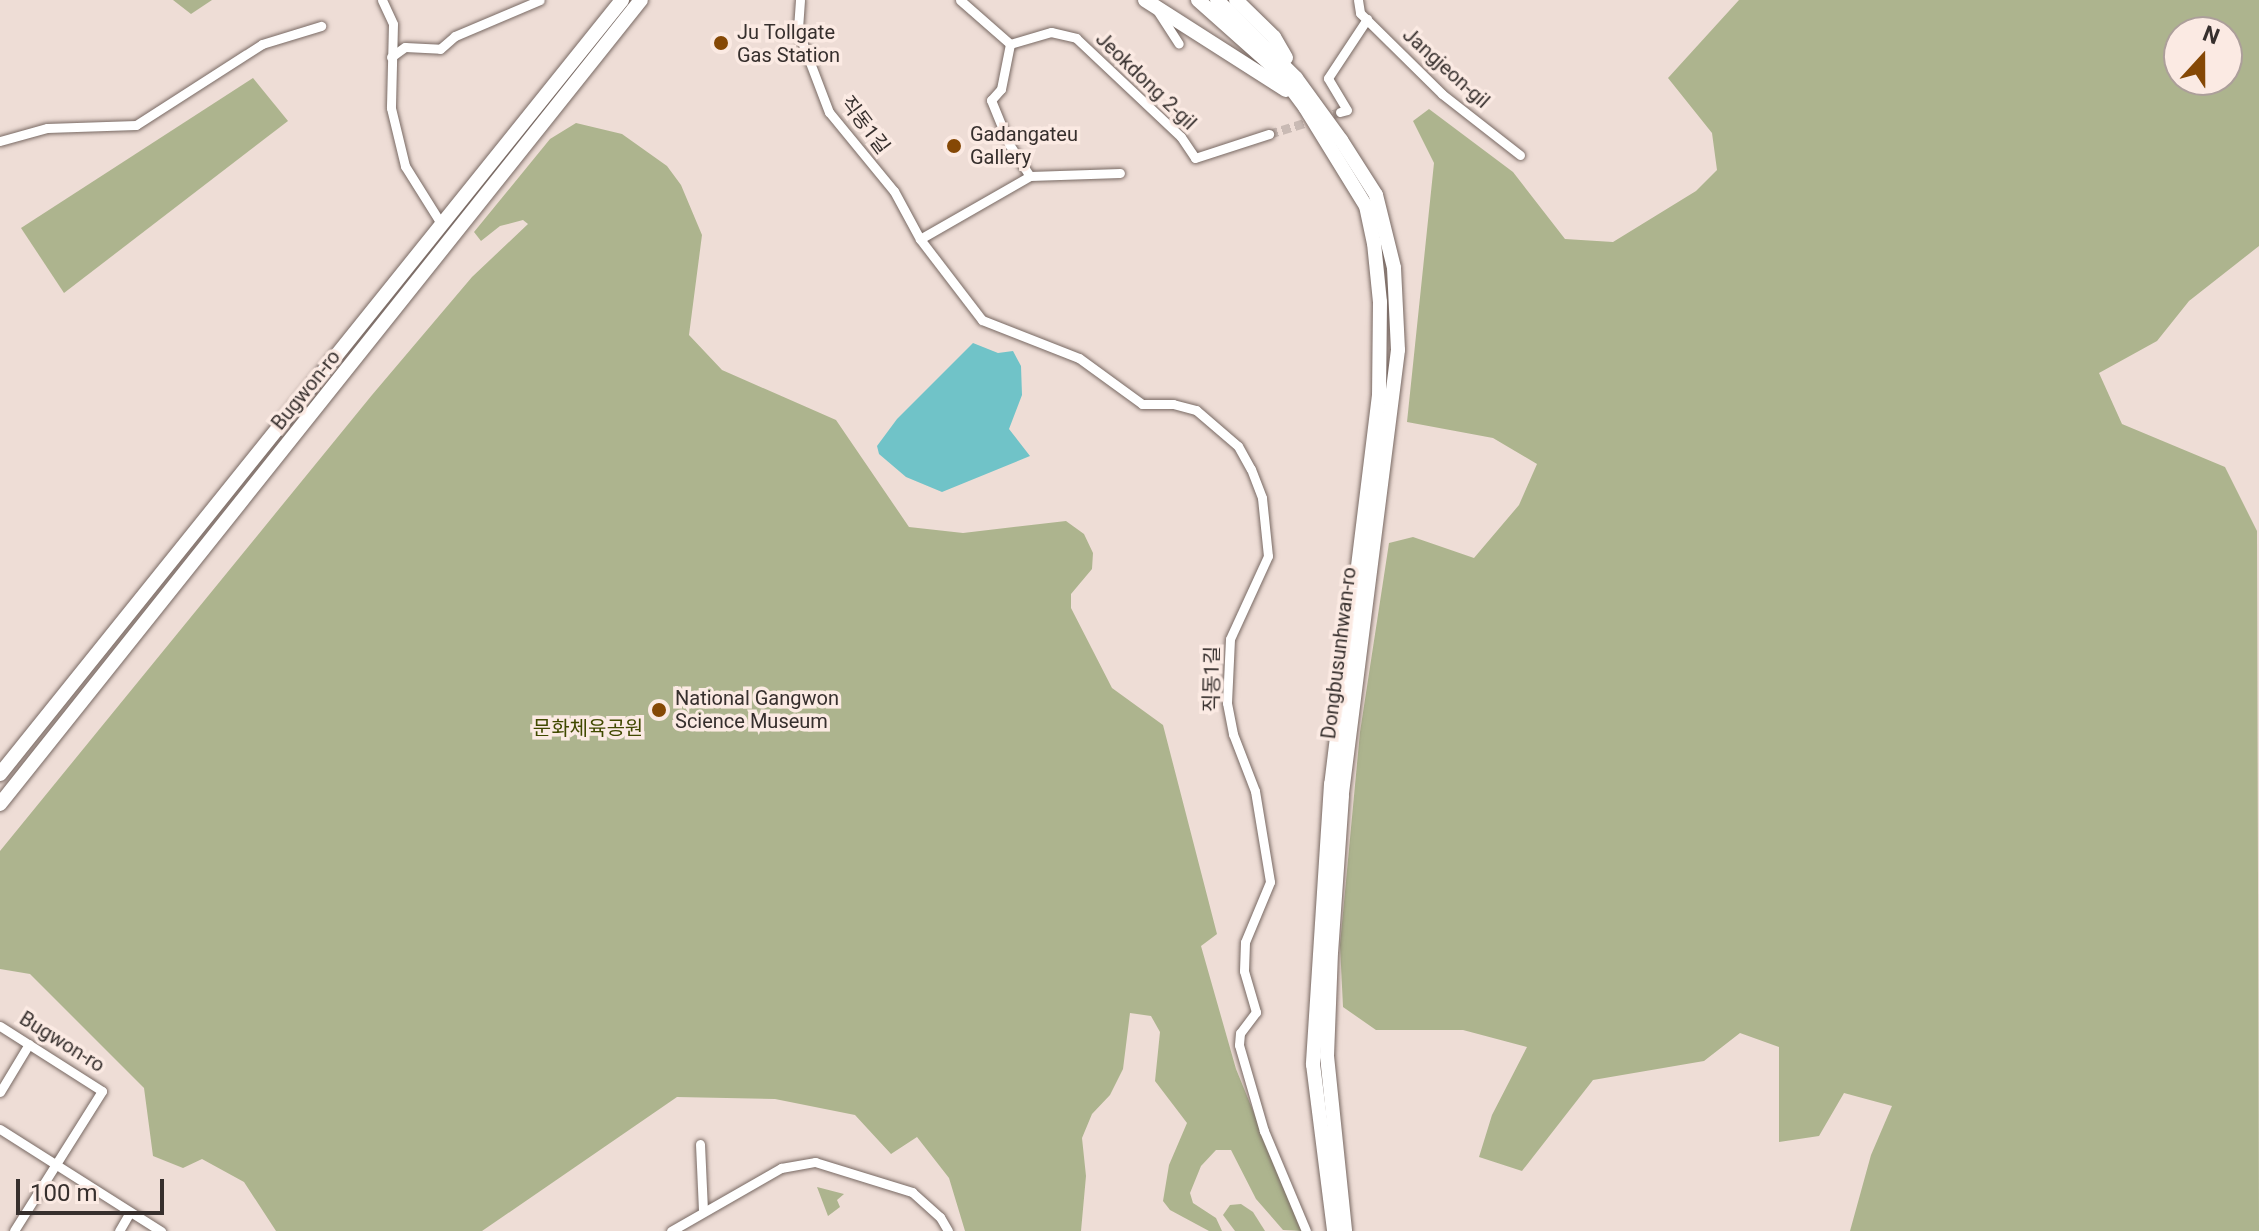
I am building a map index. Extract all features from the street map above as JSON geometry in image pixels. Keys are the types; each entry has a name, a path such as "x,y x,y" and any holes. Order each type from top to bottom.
{"street":[{"path":"382,0 393,24 391,108 405,166 442,225"},
{"path":"391,57 405,47 440,49 455,36 540,0"},
{"name":"Bugwon-ro","path":"0,774 618,6 641,0"},
{"name":"직동1길","path":"800,0 798,31 829,112 894,191 920,239 982,320 1079,358 1142,404 1173,404 1196,410 1238,446 1251,469 1262,498 1268,556 1230,639 1227,703 1233,734 1255,791 1270,882 1245,942 1244,971 1256,1012 1240,1033 1239,1045 1264,1131 1306,1231"},
{"path":"960,0 1010,44 1004,79 991,100 1009,144 1030,176"},
{"path":"1198,0 1279,72 1306,101"},
{"path":"1217,0 1306,101"},
{"path":"1236,0 1274,37 1306,101"},
{"name":"Jangjeon-gil","path":"1358,0 1367,19 1442,94 1520,155"},
{"path":"1152,2 1306,101"},
{"path":"1152,2 1179,44"},
{"name":"Bugwon-ro","path":"0,804 618,6"},
{"path":"1340,112 1347,110 1328,78 1367,19"},
{"path":"0,141 47,128 136,125 262,44 321,26"},
{"name":"Jeokdong 2-gil","path":"1010,44 1051,32 1076,38 1181,137 1195,158 1269,134"},
{"name":"Dongbusunhwan-ro","path":"1306,101 1366,206 1380,302 1379,395 1331,784 1318,946 1313,1064 1334,1231"},
{"name":"Dongbusunhwan-ro","path":"1306,101 1376,195 1394,268 1398,350 1342,796 1331,952 1327,1056 1345,1231"},
{"path":"920,239 1030,176 1120,173"},
{"name":"Bugwon-ro","path":"0,1026 102,1091 56,1163"},
{"path":"0,1092 29,1044"},
{"path":"0,1129 161,1231"},
{"path":"700,1144 703,1209"},
{"path":"671,1231 703,1209 781,1168 815,1162 912,1192 940,1217 948,1231"},
{"path":"14,1231 56,1163"},
{"path":"119,1231 130,1212"}],"green space":[{"path":"173,0 212,0 191,14"},
{"path":"1739,0 2259,0 2259,246 2189,301 2157,341 2099,373 2122,424 2225,467 2257,531 2259,1231 1850,1231 1871,1155 1892,1106 1844,1093 1819,1136 1779,1142 1779,1047 1740,1033 1704,1061 1593,1080 1522,1171 1479,1157 1492,1115 1527,1047 1463,1030 1376,1030 1343,1007 1340,945 1360,732 1389,543 1413,537 1474,558 1519,505 1537,464 1493,438 1407,422 1434,163 1413,121 1429,109 1513,172 1565,239 1613,242 1696,191 1717,170 1712,133 1668,78"},
{"path":"253,78 288,121 64,293 21,228"},
{"name":"문화체육공원","path":"576,123 622,134 667,166 681,185 702,235 689,335 722,370 836,420 909,527 963,533 1066,521 1084,534 1093,553 1092,569 1071,594 1071,608 1112,688 1163,725 1217,934 1201,946 1236,1069 1302,1231 1283,1230 1256,1199 1231,1150 1216,1150 1201,1166 1190,1193 1193,1203 1216,1218 1222,1231 1209,1231 1170,1210 1163,1201 1169,1165 1187,1123 1155,1081 1160,1032 1151,1016 1130,1013 1123,1069 1110,1095 1092,1114 1082,1138 1086,1176 1081,1231 965,1231 949,1178 917,1137 891,1154 855,1115 775,1099 677,1097 482,1231 276,1231 244,1182 202,1159 183,1168 153,1156 144,1088 30,974 0,969 0,851 372,395 472,277 528,224 523,220 500,226 481,241 474,232 550,139"},
{"path":"817,1187 844,1194 837,1200 840,1207 828,1216"},
{"path":"1241,1204 1253,1212 1265,1231 1235,1231 1223,1215 1230,1205"}],"water":[{"path":"973,343 998,353 1013,351 1021,366 1022,395 1009,429 1030,456 942,492 906,477 879,454 877,446 897,419"}],"tunnel":[{"path":"1269,134 1340,112"}],"place":[{"name":"Ju Tollgate Gas Station","path":"721,43"},
{"name":"Gadangateu Gallery","path":"954,146"},
{"name":"National Gangwon Science Museum","path":"659,710"}]}
